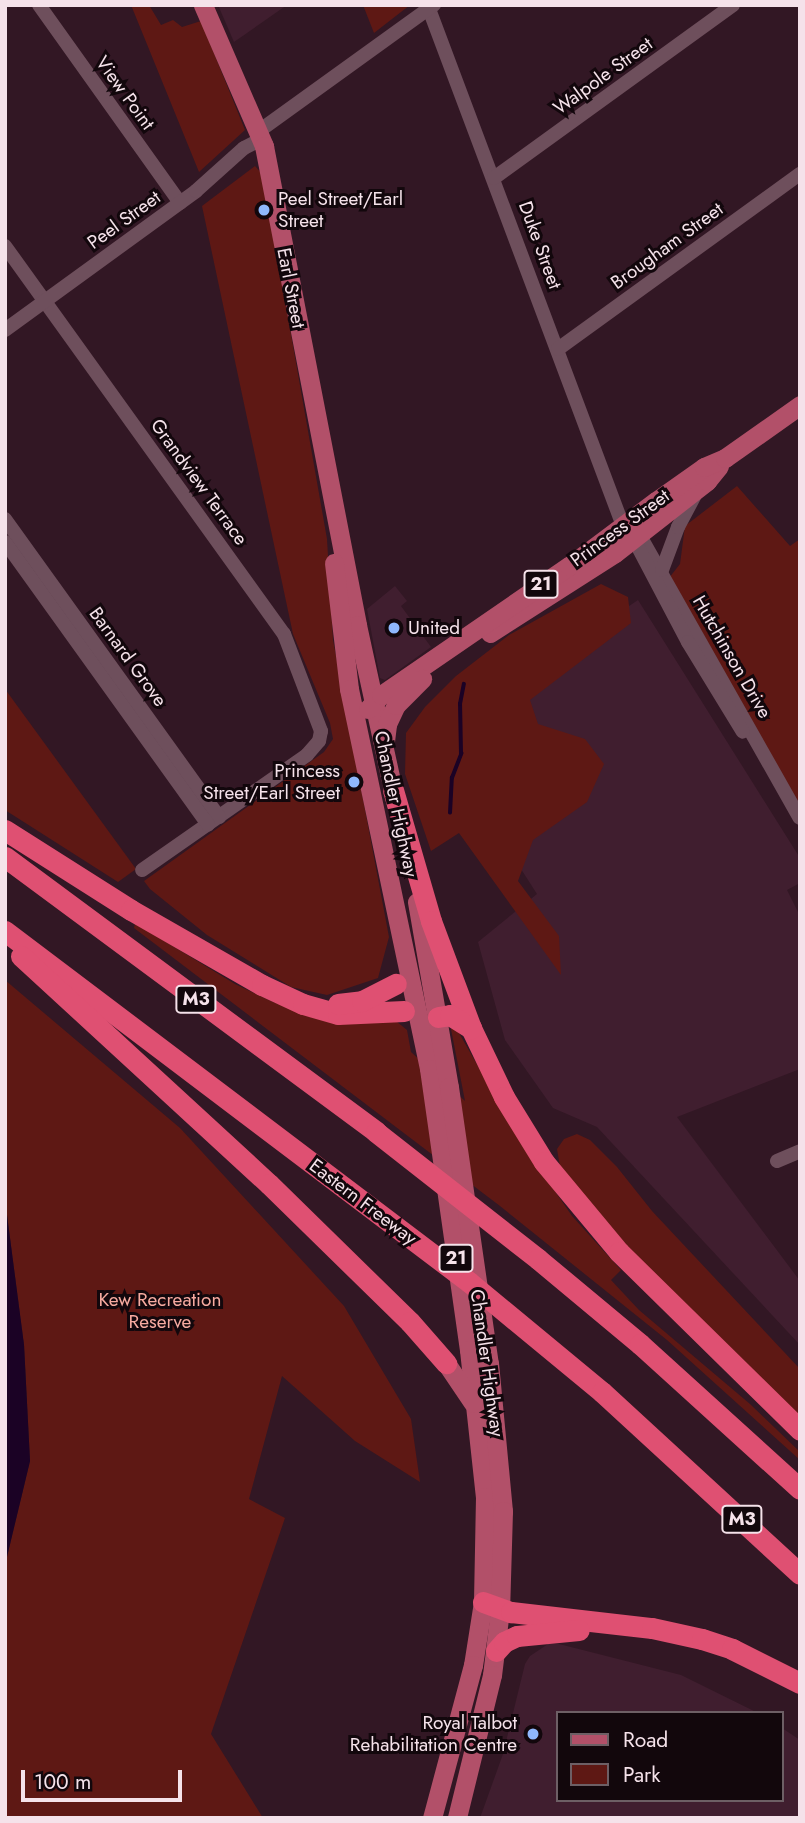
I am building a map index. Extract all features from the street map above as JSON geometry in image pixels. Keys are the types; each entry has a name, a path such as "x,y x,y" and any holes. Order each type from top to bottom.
{"highway":[{"path":"393,790 431,922 471,1028 521,1126 544,1162 586,1215 649,1283 800,1430"},
{"path":"5,830 131,910 281,994 338,1014 450,1015 471,1028"},
{"name":"M3","path":"5,857 376,1132 538,1259 640,1344 800,1489"},
{"name":"Eastern Freeway","path":"5,931 469,1282 602,1392 800,1574"},
{"path":"5,938 34,971 269,1184 410,1322 462,1351"},
{"path":"281,994 310,1002 362,1001 402,977"},
{"path":"492,1606 702,1639 743,1654 800,1683"},
{"path":"496,1651 504,1642 517,1636 616,1624"}],"main road":[{"name":"Earl Street","path":"207,9 261,135 373,702"},
{"name":"Princess Street","path":"384,749 391,713 399,701 421,680 615,552 632,530 704,467 725,458 800,405"},
{"name":"Earl Street","path":"321,443 341,640 359,733"},
{"name":"Princess Street","path":"373,702 708,481 725,458"},
{"path":"359,733 373,702"},
{"name":"Chandler Highway","path":"373,702 393,790 462,1351 475,1407 485,1497 484,1550 496,1651 457,1818"},
{"name":"Chandler Highway","path":"359,733 402,977 420,1013 449,1087 489,1363 499,1457 503,1560 432,1818"},
{"path":"462,1351 480,1315"}],"street":[{"name":"View Point","path":"39,5 180,203"},
{"name":"Walpole Street","path":"494,178 733,5"},
{"name":"Peel Street","path":"5,330 208,182 244,148 432,7"},
{"name":"Duke Street","path":"432,7 558,349 614,495 632,530"},
{"name":"Brougham Street","path":"558,349 800,174"},
{"name":"Grandview Terrace","path":"5,246 285,634 321,731 319,741 307,755 214,821"},
{"path":"659,576 689,504 708,481"},
{"name":"Barnard Grove","path":"5,519 214,821"},
{"name":"Hutchinson Drive","path":"632,530 659,576 713,687 768,764 800,818"},
{"name":"Barnard Grove","path":"5,542 214,821"},
{"name":"Hutchinson Drive","path":"615,552 659,576"},
{"path":"142,870 214,821"},
{"path":"777,1161 800,1151"}],"shaded area":[{"path":"218,5 287,5 234,42"},
{"name":"United","path":"395,586 407,601 401,606 431,647 385,680 380,678 367,609"},
{"path":"638,600 800,858 800,883 787,890 800,916 800,1069 677,1117 800,1281 800,1345 597,1127 553,1108 505,1040 478,942 537,894 436,736"},
{"path":"5,1200 24,1345 30,1461 5,1565"},
{"name":"Royal Talbot Rehabilitation Centre","path":"548,1644 559,1644 681,1675 754,1711 556,1711 556,1802 784,1802 784,1729 800,1740 800,1818 480,1818 503,1754 525,1664 530,1656"}],"green space":[{"path":"131,5 149,5 161,25 173,20 182,27 201,21 245,130 199,172"},
{"path":"363,5 410,5 374,33"},
{"path":"255,166 263,175 327,539 333,640 389,937 378,978 327,995 291,987 207,935 150,889 144,881 324,752 333,739 330,723 293,634 202,206"},
{"path":"737,486 790,546 800,539 800,806 669,578 680,564 685,526"},
{"path":"601,584 628,597 631,623 530,700 538,724 585,739 604,764 587,802 533,840 518,881 559,936 561,975 459,833 431,851 405,774 406,733 425,707 456,676 509,635"},
{"path":"5,689 136,869 118,882 5,810"},
{"path":"135,923 235,984 273,1002 331,1022 396,1021 407,1030 411,1052 465,1101 451,1029 455,1026 522,1143 572,1216 621,1270 611,1280 639,1310 750,1404 800,1452 800,1460 667,1340 500,1206 134,928"},
{"name":"Kew Recreation Reserve","path":"5,980 180,1128 344,1306 411,1419 420,1482 355,1441 282,1376 249,1499 285,1518 211,1734 263,1818 5,1818 5,1565 30,1461 24,1345 5,1200"},
{"path":"577,1134 590,1140 617,1167 652,1211 800,1369 800,1417 645,1267 560,1167 557,1149 564,1139"}],"waterway":[{"path":"450,813 452,778 461,754 460,704 464,684"}],"place":[{"name":"Peel Street/Earl Street","path":"264,210"},
{"name":"United","path":"394,628"},
{"name":"Princess Street/Earl Street","path":"354,782"},
{"name":"Royal Talbot Rehabilitation Centre","path":"533,1734"}]}
